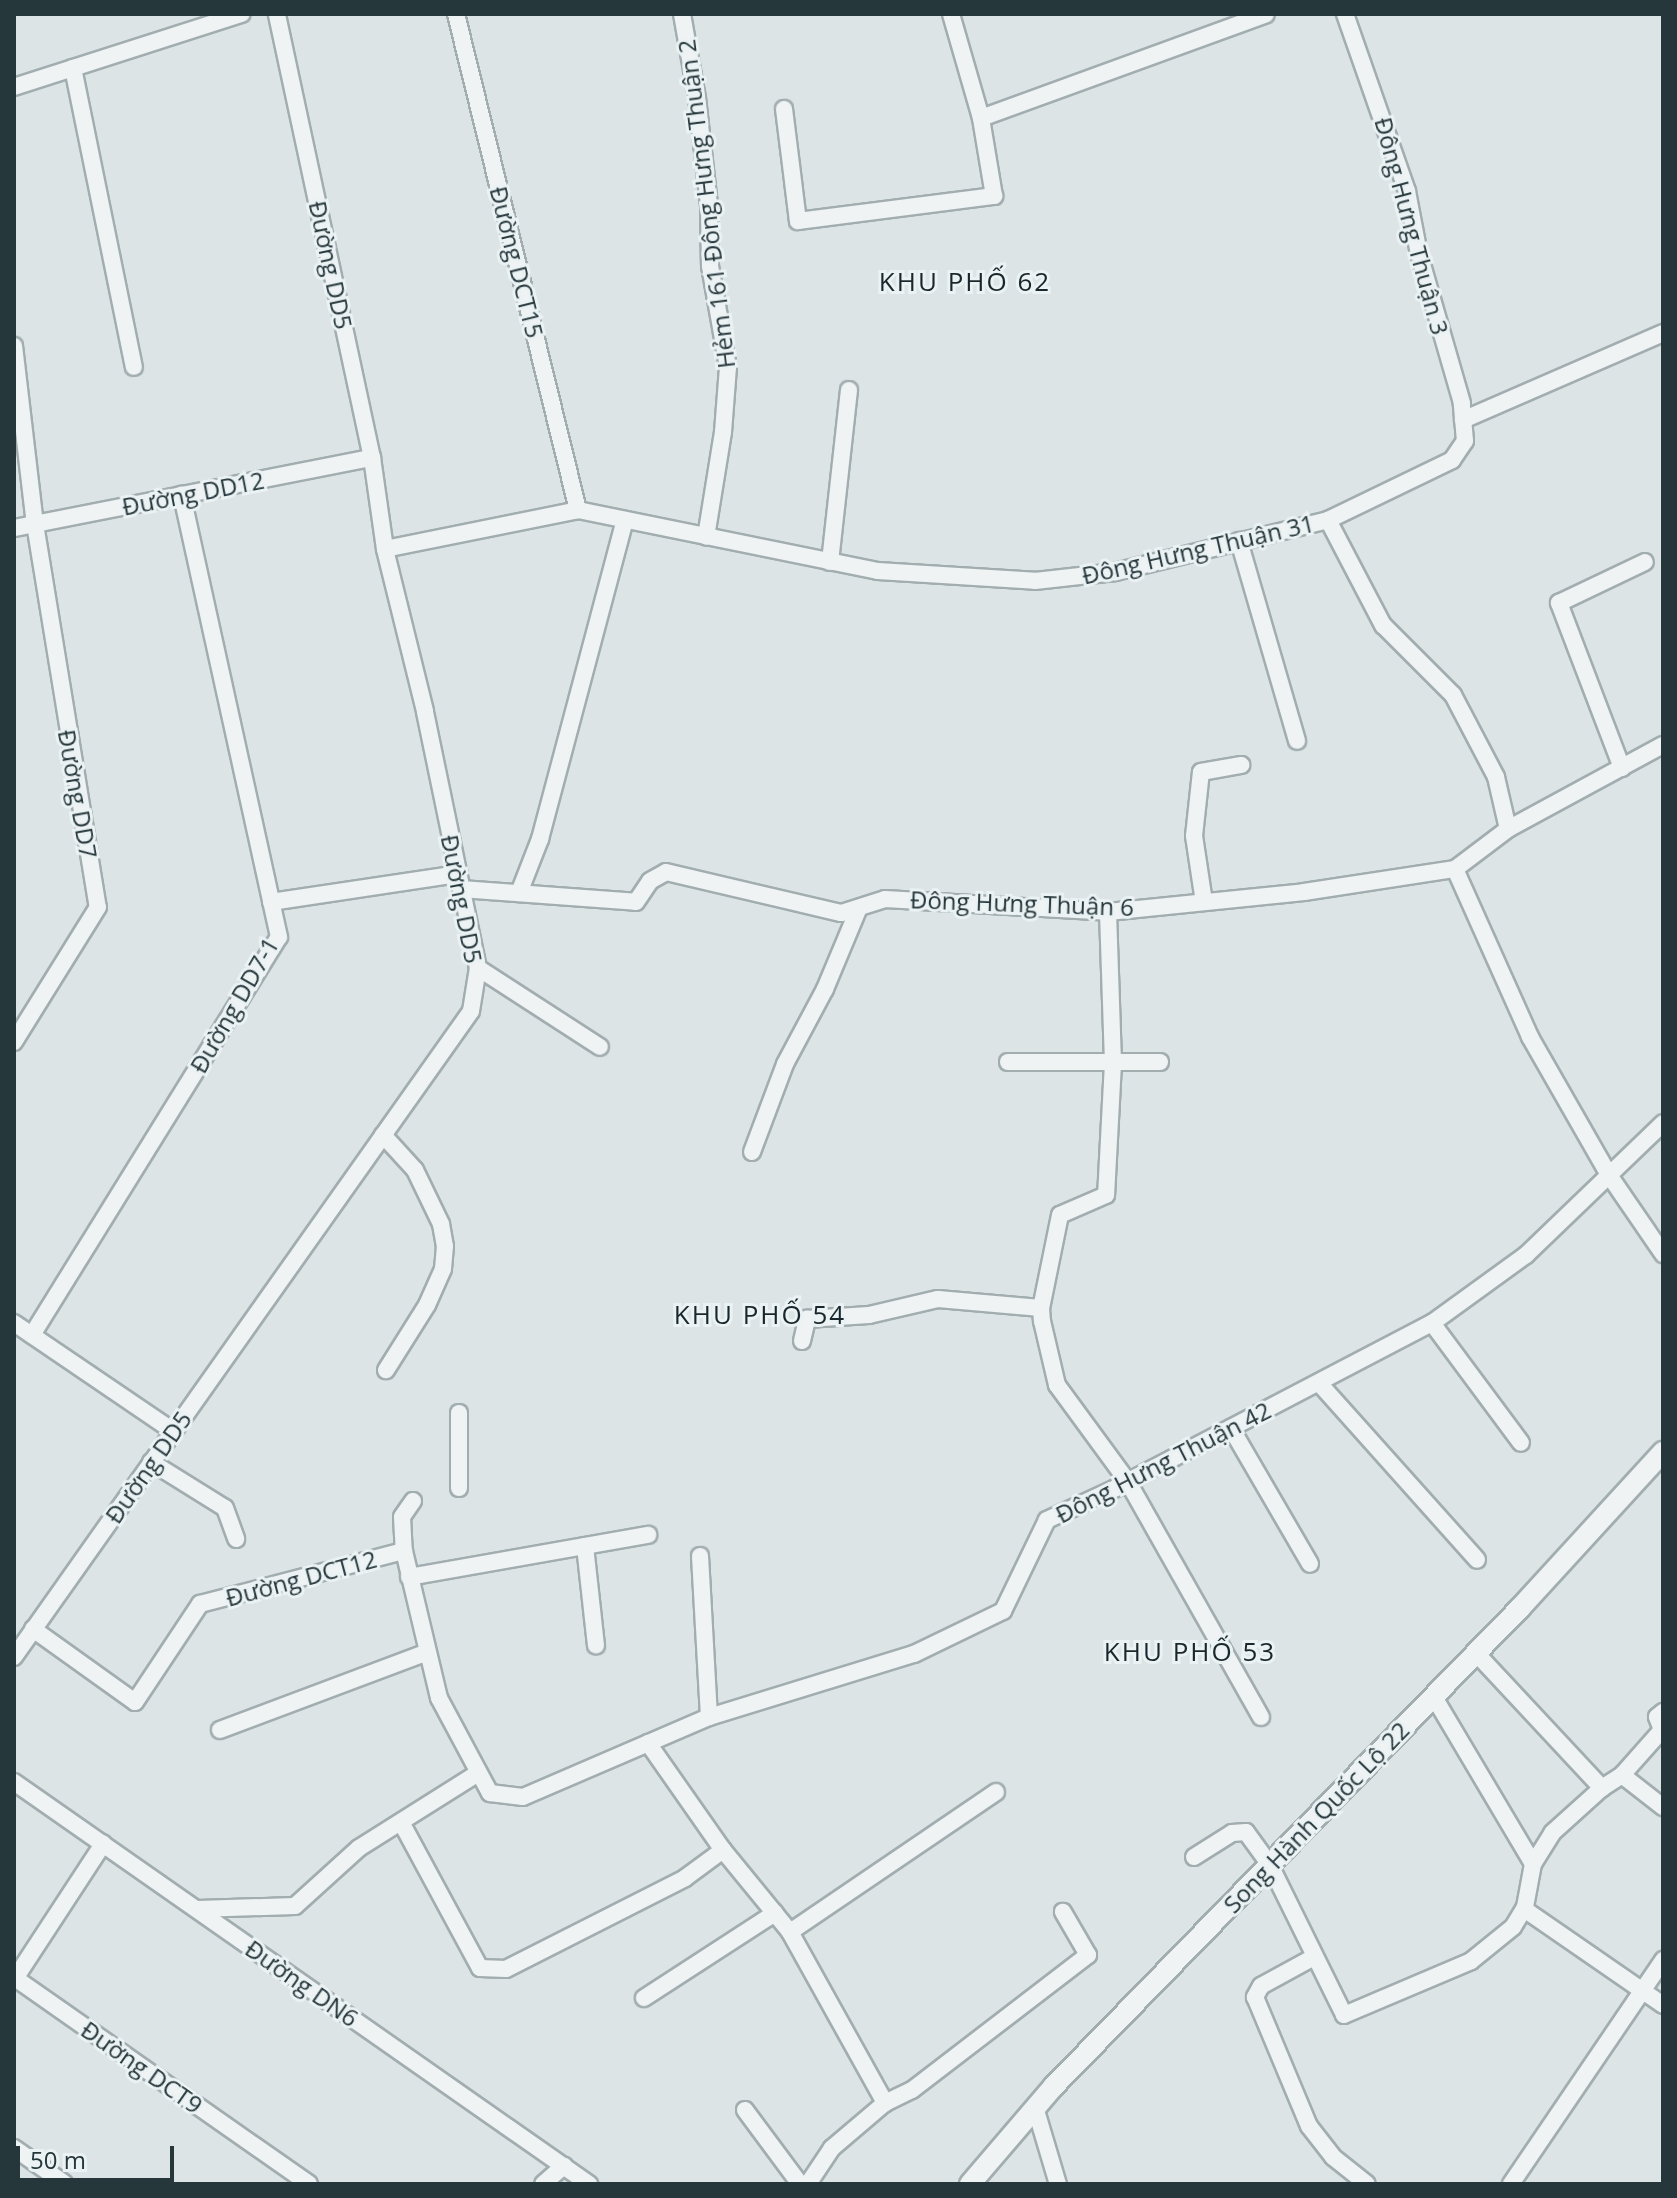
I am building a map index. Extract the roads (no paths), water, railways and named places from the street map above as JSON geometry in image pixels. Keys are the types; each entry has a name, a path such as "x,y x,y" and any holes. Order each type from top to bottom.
{"street":[{"path":"15,84 242,14"},
{"name":"Đường DD5","path":"14,1657 471,1011 478,968 425,711 385,549 372,458 277,14"},
{"name":"Đường DCT15","path":"456,14 578,510"},
{"name":"Hẻm 161 Đông Hưng Thuận 2","path":"682,14 697,98 709,205 710,266 728,367 723,432 706,537"},
{"path":"784,109 798,221 994,196 981,118 951,14"},
{"path":"981,118 1266,14"},
{"name":"Đông Hưng Thuận 3","path":"1345,14 1407,191 1419,254 1462,403 1465,441"},
{"path":"73,68 134,367"},
{"path":"1463,420 1663,333"},
{"name":"Đường DD7","path":"14,346 35,524 98,907 14,1042"},
{"path":"830,562 849,390"},
{"name":"Đông Hưng Thuận 31","path":"578,510 878,571 1035,581 1115,572 1328,520 1452,460 1465,441"},
{"name":"Đường DD12","path":"14,528 372,458"},
{"name":"Đường DD7-1","path":"32,1335 279,937 182,495"},
{"path":"385,549 578,510"},
{"path":"519,893 540,839 625,520"},
{"path":"1328,520 1383,625 1453,695 1496,777 1508,829"},
{"path":"1239,541 1297,741"},
{"path":"1622,768 1559,603 1645,562"},
{"name":"Đông Hưng Thuận 6","path":"271,902 460,882 519,893 636,902 650,881 666,872 834,912 858,910 885,899 1108,912 1304,892 1455,869 1508,829 1663,745"},
{"path":"1204,902 1194,836 1201,772 1241,765"},
{"path":"1455,869 1528,1034 1609,1175 1663,1254"},
{"path":"752,1152 785,1064 825,989 858,910"},
{"path":"1108,912 1113,1063 1106,1195 1060,1215 1041,1308 1057,1385 1128,1482 1261,1717"},
{"path":"478,968 600,1047"},
{"path":"1008,1062 1160,1062"},
{"name":"Đông Hưng Thuận 42","path":"413,1501 402,1517 404,1551 439,1698 490,1793 523,1797 709,1717 914,1654 1003,1611 1047,1520 1128,1482 1432,1323 1526,1255 1663,1123"},
{"path":"383,1135 415,1170 441,1224 445,1246 443,1269 427,1305 386,1370"},
{"path":"802,1341 807,1319 869,1315 938,1299 1041,1308"},
{"path":"14,1323 173,1431"},
{"path":"1432,1323 1521,1443"},
{"path":"1319,1383 1477,1560"},
{"path":"459,1413 459,1488"},
{"path":"1231,1428 1310,1564"},
{"name":"Song Hành Quốc Lộ 22","path":"970,2184 1035,2107 1434,1697 1663,1452"},
{"path":"151,1462 225,1508 236,1539"},
{"path":"409,1577 648,1535"},
{"path":"585,1546 596,1645"},
{"name":"Đường DCT12","path":"33,1629 135,1702 200,1604 404,1551"},
{"path":"700,1556 709,1717"},
{"path":"220,1730 427,1652"},
{"path":"1476,1653 1602,1788"},
{"path":"1434,1697 1533,1864"},
{"path":"1194,1857 1239,1831 1246,1832 1270,1865 1344,2015 1471,1961 1513,1927 1524,1909 1533,1864 1552,1833 1602,1788 1622,1775 1662,1730 1657,1717 1663,1712"},
{"path":"648,1743 723,1850 790,1932 885,2103"},
{"path":"198,1909 295,1906 359,1848 478,1773"},
{"path":"1622,1775 1663,1807"},
{"name":"Đường DN6","path":"14,1782 589,2184"},
{"path":"790,1932 996,1792"},
{"path":"401,1822 480,1968 506,1969 685,1878 723,1850"},
{"path":"15,1979 103,1844"},
{"path":"1524,1909 1663,2005"},
{"path":"808,2184 832,2148 885,2103 912,2090 1088,1955 1063,1912"},
{"path":"644,1998 775,1913"},
{"path":"1314,1957 1261,1986 1255,1997 1309,2126 1333,2157 1367,2184"},
{"path":"1511,2184 1663,1960"},
{"name":"Đường DCT9","path":"15,1979 309,2184"},
{"path":"1035,2107 1058,2184"},
{"path":"745,2110 800,2184"},
{"path":"14,2148 65,2184"},
{"path":"543,2184 564,2166"}],"district":[{"name":"KHU PHỐ 62","path":"965,282"},
{"name":"KHU PHỐ 54","path":"760,1315"},
{"name":"KHU PHỐ 53","path":"1190,1652"}]}
